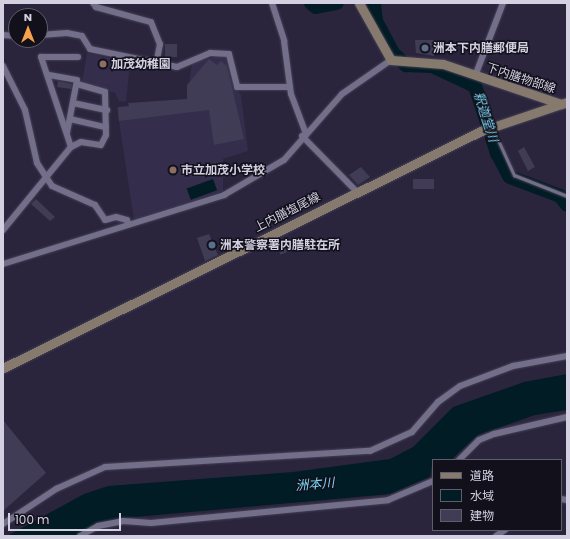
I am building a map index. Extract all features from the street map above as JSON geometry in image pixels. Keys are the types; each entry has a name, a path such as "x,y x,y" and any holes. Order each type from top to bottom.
{"main road":[{"path":"359,3 396,59"},
{"name":"下内膳物部線","path":"396,59 443,64 475,76 565,103"},
{"name":"上内膳塩尾線","path":"3,368 481,130 565,103"}],"street":[{"path":"93,3 100,8 132,14 151,22 160,44 156,64"},
{"path":"272,3 284,41 290,87 304,135 356,191"},
{"path":"475,76 503,3"},
{"path":"48,34 67,33 82,36 90,49 156,64 177,67 210,53 229,54 237,88 290,87"},
{"path":"71,147 49,76 41,58 78,58"},
{"path":"3,264 128,223 224,195 284,160 304,135 342,94 396,59"},
{"path":"3,66 25,110 37,162 52,186 95,205 105,220 116,217 128,220 128,223"},
{"path":"49,76 77,80 67,133"},
{"path":"3,230 45,175 71,147 81,142 101,145 106,127 107,110 105,92 77,84"},
{"path":"73,103 107,110"},
{"path":"70,119 106,127"},
{"path":"3,524 56,489 105,467 370,451 412,432 438,402 460,386 513,366 567,356"},
{"path":"460,459 479,440 494,434 567,417"},
{"path":"80,536 98,526 123,521 151,523 388,500 432,481"}],"lane":[{"path":"492,127 514,174 567,196"}],"shaded area":[{"path":"87,53 130,63 126,102 119,101 115,93 82,83"},
{"path":"218,56 225,57 230,65 234,86 241,95 248,151 223,159 223,191 134,220 117,108 187,99 192,63"}],"water":[{"path":"213,179 217,190 191,200 187,189"},
{"name":"洲本川","path":"567,374 567,410 535,415 478,435 452,459 432,459 430,477 390,494 124,518 102,522 76,536 7,536 84,494 108,486 293,472 390,459 413,447 453,407 524,382"}],"building":[{"path":"415,40 434,40 434,56 416,53"},
{"path":"165,44 177,44 177,57 165,57"},
{"path":"209,59 217,65 221,61 227,66 244,139 214,145 209,110 119,121 118,107 129,106 128,103 187,99 187,85"},
{"path":"58,81 72,84 71,89 57,87"},
{"path":"524,147 535,167 528,171 518,151"},
{"path":"361,167 370,177 358,185 349,175"},
{"path":"413,179 434,179 434,189 413,189"},
{"path":"36,199 55,217 50,221 31,204"},
{"path":"209,234 218,255 205,261 197,238"},
{"path":"295,237 299,247 281,255 276,244"},
{"path":"3,420 46,473 3,511"}],"waterway":[{"name":"釈迦堂川","path":"311,3 316,7 337,3"},
{"name":"釈迦堂川","path":"374,3 376,21 393,53 406,65 432,66 475,86 497,153 510,177 560,196 567,205"}],"place":[{"name":"洲本下内膳郵便局","path":"425,48"},
{"name":"加茂幼稚園","path":"103,64"},
{"name":"市立加茂小学校","path":"173,170"},
{"name":"洲本警察署内膳駐在所","path":"212,245"}]}
